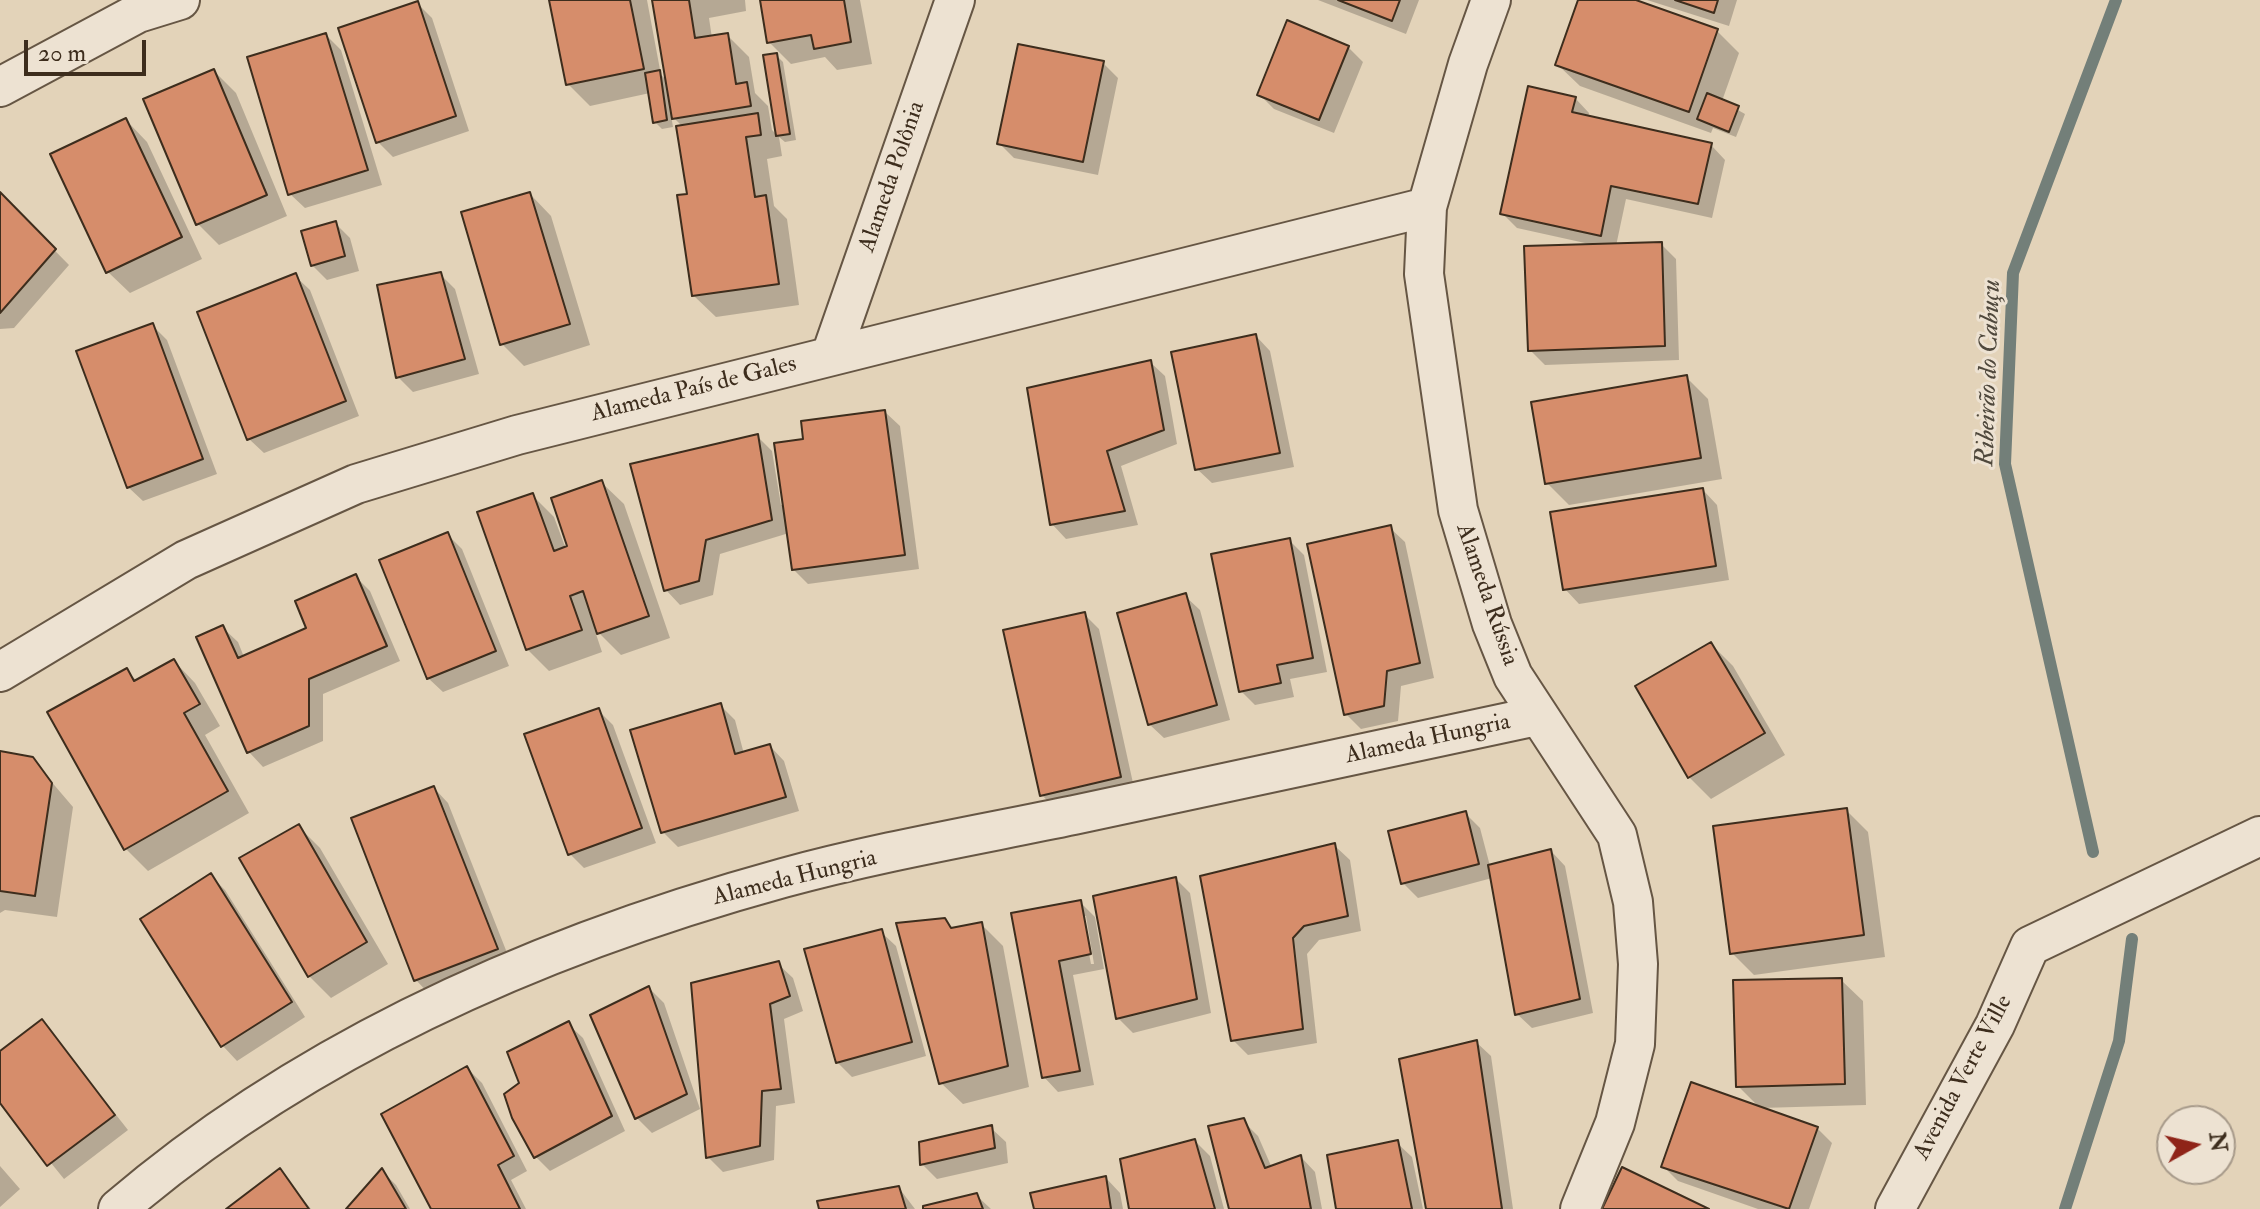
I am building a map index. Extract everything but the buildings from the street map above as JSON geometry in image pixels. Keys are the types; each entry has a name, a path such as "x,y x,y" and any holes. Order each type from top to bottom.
{"street":[{"path":"0,87 134,6 180,0"},
{"name":"Alameda Polônia","path":"831,355 955,0"},
{"name":"Alameda Rússia","path":"1491,0 1468,64 1427,207 1424,274 1458,510 1492,624 1513,676 1617,835 1633,902 1635,1044 1615,1123 1580,1209"},
{"name":"Alameda País de Gales","path":"0,672 186,560 356,484 517,435 1427,207"},
{"name":"Alameda Hungria","path":"118,1209 168,1168 311,1072 427,1007 601,934 785,877 1537,716"},
{"name":"Avenida Verte Ville","path":"1895,1209 1995,1025 2030,946 2260,836"}],"waterway":[{"name":"Ribeirão do Cabuçu","path":"2093,852 2005,464 2013,273 2116,0"},
{"name":"Ribeirão do Cabuçu","path":"2065,1209 2119,1041 2132,939"}]}
